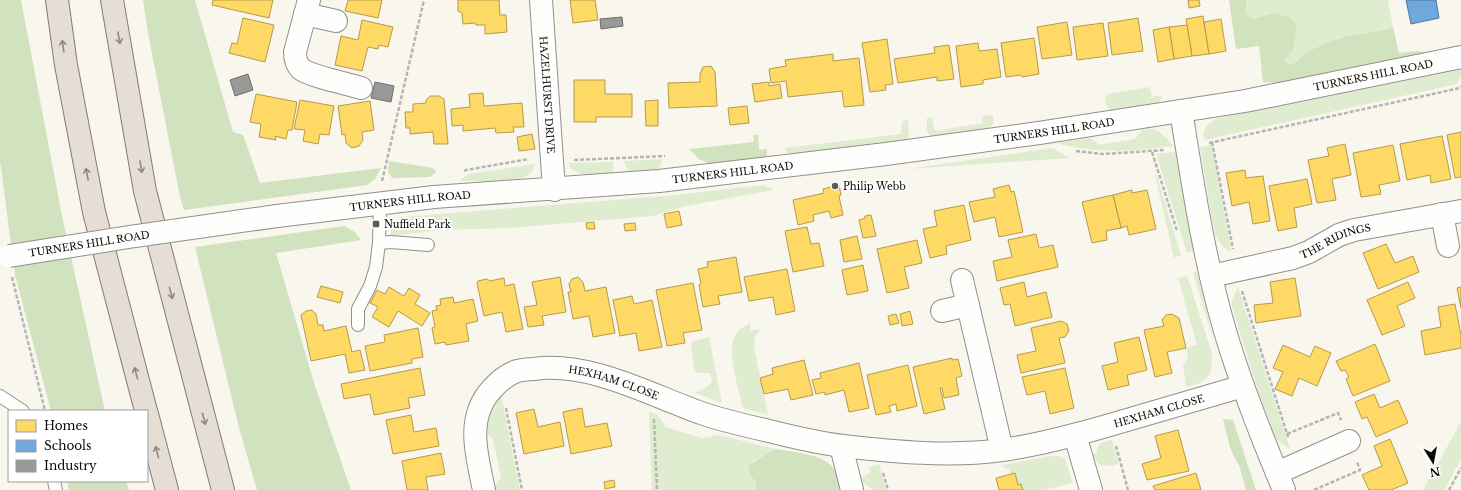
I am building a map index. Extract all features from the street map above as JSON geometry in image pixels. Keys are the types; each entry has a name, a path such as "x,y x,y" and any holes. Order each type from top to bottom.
{"highway":[{"path":"57,0 66,65 94,212 146,410"},
{"path":"112,0 145,191 223,490"},
{"path":"148,418 167,490"}],"street":[{"name":"HAZELHURST DRIVE","path":"541,0 554,190"},
{"path":"336,21 307,7 295,52 296,60 301,68 309,73 361,88"},
{"name":"TURNERS HILL ROAD","path":"4,257 276,216 381,194 434,197 554,190 659,181 746,172 1002,138 1182,111 1281,94 1461,57"},
{"path":"1182,111 1199,217 1211,276 1225,331 1243,386 1280,481 1298,464 1349,441"},
{"path":"1448,246 1452,212"},
{"name":"THE RIDINGS","path":"1211,276 1293,258 1309,252 1354,230 1452,212"},
{"path":"962,280 1002,450"},
{"path":"942,311 968,305"},
{"name":"HEXHAM CLOSE","path":"484,490 476,449 476,415 484,397 500,379 517,371 542,368 566,368 592,374 654,394 705,414 796,438 841,446 936,453 1002,450 1037,444 1075,435 1243,386"},
{"path":"1075,435 1091,490"},
{"path":"841,446 852,490"}],"lane":[{"path":"358,325 358,309 370,286 376,267 379,243 381,194"},
{"path":"379,243 391,242 428,245"},
{"path":"0,396 21,410"}],"path":[{"path":"381,194 383,177 424,0"},
{"path":"1073,151 1103,154 1152,152 1188,148 1461,86"},
{"path":"1212,142 1232,240 1236,270 1282,419 1298,464"},
{"path":"4,257 11,273 45,410"},
{"path":"500,379 522,490"},
{"path":"654,394 653,409 658,490"},
{"path":"1110,425 1128,490"},
{"path":"1449,490 1461,468"}],"green space":[{"path":"0,0 21,0 62,216 105,410 51,410 15,275 0,160"},
{"path":"143,0 195,0 233,132 243,135 260,183 381,168 375,179 367,185 184,210 180,197"},
{"path":"1229,0 1246,0 1246,13 1253,19 1273,13 1289,17 1295,22 1296,31 1293,49 1284,61 1289,65 1295,63 1309,51 1335,40 1393,27 1399,53 1416,51 1432,53 1277,83 1263,82 1259,46 1236,49"},
{"path":"1246,0 1388,0 1393,27 1335,40 1309,51 1295,63 1289,65 1283,61 1273,13 1253,19 1246,13"},
{"path":"1461,68 1461,75 1457,84 1204,140 1206,126 1218,118"},
{"path":"1150,87 1152,97 1162,95 1161,100 1154,105 1114,111 1109,109 1107,106 1105,96 1108,94"},
{"path":"993,115 993,123 988,129 934,137 930,136 927,131 927,118 932,118 935,131 983,123 982,116"},
{"path":"908,120 908,138 904,140 790,155 786,152 785,148 901,134 902,121"},
{"path":"1150,129 1159,131 1174,146 1117,151 1088,149 1060,144 1060,142 1091,138 1098,145 1135,139 1142,130"},
{"path":"753,135 758,135 759,150 767,149 767,156 760,159 710,164 699,159 689,149 754,142"},
{"path":"1212,145 1231,253 1224,248 1219,241 1215,234 1213,225 1200,147"},
{"path":"1052,148 1070,158 907,169"},
{"path":"1177,152 1194,251 1187,253 1156,154"},
{"path":"662,159 661,166 653,172 632,173 628,171 624,161"},
{"path":"389,161 433,168 436,172 430,177 392,178 388,172"},
{"path":"614,162 612,175 581,174 571,168 568,163"},
{"path":"534,164 531,173 523,178 496,181 459,181 469,174"},
{"path":"1154,170 1181,255 1174,258"},
{"path":"763,185 774,190 686,206 653,216 511,228 440,230 391,236 393,224 397,220 404,217 674,195"},
{"path":"344,226 355,232 361,240 276,253 315,386 351,490 257,490 239,428 195,247"},
{"path":"1197,271 1214,342 1193,273"},
{"path":"1187,276 1212,353 1211,371 1207,378 1198,384 1186,387 1183,366 1188,359 1186,348 1197,345 1178,278"},
{"path":"1238,287 1290,449 1277,440 1261,400 1232,307 1232,300"},
{"path":"750,323 751,331 760,329 755,338 754,347 768,415 743,408 734,372 732,345 734,338 743,327"},
{"path":"709,337 722,403 695,393 707,387 712,381 710,373 697,373 694,369 691,343 693,341"},
{"path":"501,394 520,490 495,490 494,487 501,478 493,439 484,431 487,411"},
{"path":"649,412 657,414 666,427 702,438 719,435 775,449 768,455 753,461 751,476 756,483 755,490 652,490"},
{"path":"1223,419 1233,420 1256,490 1246,490 1240,468 1230,448"},
{"path":"1461,422 1461,459 1444,490 1423,490"},
{"path":"1112,440 1119,463 1112,466 1100,465 1092,455 1097,453 1099,445 1106,441"},
{"path":"775,449 808,454 830,464 835,471 840,490 755,490 756,483 751,476 748,467"},
{"path":"1051,456 1060,456 1065,459 1073,483 1044,490 1023,490 1021,484 1018,485 1015,473 1011,474 1009,470 1001,465"},
{"path":"879,464 886,490 873,490 862,482 862,478 871,472 869,467"},
{"path":"67,482 126,482 129,490 69,490"}],"building: Homes":[{"path":"213,0 273,0 269,18 212,5"},
{"path":"348,0 382,0 378,18 345,11"},
{"path":"458,0 499,0 500,15 506,15 507,32 485,34 485,25 476,25 475,23 463,24 462,13 458,11"},
{"path":"570,0 595,0 598,20 573,23"},
{"path":"1188,0 1199,0 1200,6 1189,8"},
{"path":"1203,16 1209,54 1192,56 1186,19"},
{"path":"243,18 274,25 265,62 229,53 232,43 237,44"},
{"path":"1138,18 1143,51 1112,55 1108,23"},
{"path":"1221,19 1226,51 1209,54 1204,22"},
{"path":"362,20 393,27 388,47 379,45 378,49 368,47 362,71 335,65 341,36 358,40"},
{"path":"1067,22 1072,55 1042,59 1037,27"},
{"path":"1103,23 1108,56 1077,60 1073,27"},
{"path":"1187,25 1192,56 1174,59 1169,27"},
{"path":"1169,27 1174,59 1158,62 1153,30"},
{"path":"1034,38 1039,74 1022,77 1021,75 1006,77 1001,43"},
{"path":"887,39 893,84 885,85 886,90 870,92 862,43"},
{"path":"978,43 979,51 997,49 1001,77 983,80 983,84 961,87 956,46"},
{"path":"949,45 954,79 937,81 937,77 898,83 894,59 935,53 934,47"},
{"path":"833,54 833,61 859,58 864,105 844,107 842,91 788,97 786,81 771,83 769,69 786,66 785,60"},
{"path":"711,66 715,72 717,106 669,108 668,83 700,82 700,74 703,67"},
{"path":"574,80 605,80 605,94 632,94 632,117 596,117 596,122 574,122"},
{"path":"769,82 769,86 780,84 782,98 755,102 752,84"},
{"path":"483,93 484,106 522,103 524,127 513,127 514,132 496,133 495,128 463,131 463,125 452,126 451,109 470,107 469,94"},
{"path":"256,94 297,102 292,130 288,130 286,139 275,136 276,140 259,137 261,124 250,122"},
{"path":"430,96 439,96 444,99 448,144 434,144 433,132 410,134 410,128 406,128 405,112 413,112 413,104 426,103 426,100"},
{"path":"300,100 334,106 329,135 320,134 318,144 303,141 305,130 294,129"},
{"path":"658,100 658,126 646,126 645,101"},
{"path":"370,101 374,130 362,132 363,140 359,146 352,148 346,143 345,134 342,135 338,106"},
{"path":"747,106 749,123 730,125 728,108"},
{"path":"1461,132 1461,177 1455,178 1447,135"},
{"path":"532,134 535,149 519,151 517,137"},
{"path":"1442,136 1451,179 1431,183 1430,175 1407,180 1400,144"},
{"path":"1345,144 1351,175 1332,179 1336,200 1317,203 1308,160 1329,156 1327,148"},
{"path":"1393,145 1400,181 1379,185 1381,194 1361,197 1353,153"},
{"path":"1245,170 1246,178 1263,176 1270,221 1253,224 1249,202 1232,206 1226,173"},
{"path":"1307,179 1312,204 1294,208 1297,227 1278,231 1269,186"},
{"path":"839,185 841,195 839,196 843,215 831,218 829,211 813,215 814,221 798,225 793,200 824,193 823,189"},
{"path":"1009,185 1011,192 1014,191 1023,232 999,237 995,217 974,222 969,202 995,197 993,189"},
{"path":"1132,190 1132,193 1147,190 1156,229 1129,235 1127,226 1121,228 1113,195"},
{"path":"1113,195 1121,228 1106,231 1107,240 1092,243 1082,202"},
{"path":"964,205 971,240 946,246 947,254 930,258 923,229 937,226 934,211"},
{"path":"679,211 682,225 667,228 664,214"},
{"path":"871,215 876,236 863,238 859,220 865,218 865,216"},
{"path":"594,222 595,229 587,229 586,223"},
{"path":"635,223 636,230 625,231 624,224"},
{"path":"807,227 811,244 819,243 824,266 793,272 785,231"},
{"path":"1036,234 1039,248 1053,245 1058,267 997,281 993,261 1012,257 1008,240"},
{"path":"857,236 862,259 844,262 840,240"},
{"path":"917,240 922,263 904,267 909,288 887,293 877,249"},
{"path":"1386,244 1395,263 1413,256 1419,272 1378,289 1363,253"},
{"path":"736,257 742,292 718,296 720,304 703,307 698,269 708,267 707,262"},
{"path":"863,265 868,291 847,295 842,270"},
{"path":"787,269 795,311 776,315 773,297 749,301 744,277"},
{"path":"560,277 566,312 542,316 544,325 528,327 524,307 537,305 532,282"},
{"path":"578,277 583,282 585,291 606,287 615,333 593,337 589,316 573,319 568,292 571,292 569,284 572,279"},
{"path":"504,278 505,286 514,284 523,329 506,332 502,312 484,316 477,283 478,281 487,279 490,281"},
{"path":"1295,278 1301,316 1256,323 1254,305 1273,303 1270,282"},
{"path":"1024,282 1027,297 1046,292 1052,317 1015,326 1010,304 1004,305 1000,288"},
{"path":"1408,282 1415,298 1397,306 1405,326 1382,335 1367,300"},
{"path":"693,283 702,330 683,333 685,343 667,346 656,290"},
{"path":"321,286 343,292 340,303 317,297"},
{"path":"389,287 404,296 409,288 420,295 415,304 430,313 422,326 398,311 389,327 372,317 378,307 370,303 377,290 385,294"},
{"path":"1461,287 1461,308 1457,288"},
{"path":"632,296 634,304 652,300 662,347 639,351 636,333 620,336 613,300"},
{"path":"453,297 454,303 473,299 478,321 466,324 469,341 446,345 445,342 435,344 432,328 435,327 432,311 437,310 436,306 441,305 440,299"},
{"path":"1455,304 1461,335 1461,348 1425,355 1421,331 1441,327 1438,307"},
{"path":"312,310 316,314 318,325 323,325 324,331 346,326 352,352 360,350 365,370 349,373 345,354 311,361 301,315 306,311"},
{"path":"910,311 913,324 902,326 900,314"},
{"path":"896,314 899,323 890,325 888,316"},
{"path":"1172,314 1179,318 1186,348 1167,352 1172,373 1155,377 1144,330 1164,326 1162,320 1166,315"},
{"path":"1061,321 1067,324 1069,331 1065,337 1059,338 1065,363 1021,373 1017,355 1036,351 1031,328"},
{"path":"418,328 423,357 412,359 412,363 370,371 365,346 385,342 384,335"},
{"path":"1139,337 1147,370 1127,375 1129,385 1108,390 1102,366 1118,362 1114,343"},
{"path":"1375,344 1390,381 1353,396 1346,379 1349,377 1345,370 1341,371 1336,361"},
{"path":"1283,345 1310,357 1315,346 1331,353 1317,386 1299,378 1292,396 1275,389 1283,372 1273,368"},
{"path":"952,358 952,360 958,359 962,376 956,378 959,395 944,398 942,388 940,388 945,409 924,414 913,367"},
{"path":"804,360 813,395 791,400 788,389 764,394 760,378 773,374 772,368"},
{"path":"859,363 869,408 849,412 844,390 825,395 825,392 816,394 812,380 821,378 820,373"},
{"path":"908,365 917,406 897,411 896,404 889,406 891,412 876,415 867,375"},
{"path":"420,368 425,395 408,398 410,408 374,415 370,394 344,399 341,384"},
{"path":"1065,368 1074,408 1050,414 1045,391 1027,395 1022,377"},
{"path":"1374,394 1380,408 1398,400 1408,423 1376,437 1367,417 1362,419 1355,402"},
{"path":"582,408 585,427 607,423 612,446 571,454 563,412"},
{"path":"534,409 538,427 560,422 564,446 524,454 516,413"},
{"path":"411,415 414,432 436,428 439,446 393,454 386,420"},
{"path":"1178,430 1189,471 1147,480 1142,464 1161,458 1155,436"},
{"path":"1390,439 1408,483 1391,490 1369,490 1362,475 1382,466 1374,446"},
{"path":"441,453 445,474 426,477 428,490 407,490 402,461"},
{"path":"1015,473 1018,485 1021,484 1023,490 999,490 996,478"},
{"path":"1196,473 1201,490 1155,490 1153,486"},
{"path":"614,480 615,487 605,489 604,482"}],"building: Schools":[{"path":"1406,0 1436,0 1439,18 1411,24"}],"building: Industry":[{"path":"622,17 623,26 601,29 600,19"},
{"path":"248,74 253,90 235,96 230,80"},
{"path":"375,82 394,86 391,102 371,98"}],"place":[{"name":"Philip Webb","path":"835,186"},
{"name":"Nuffield Park","path":"376,224"}]}
